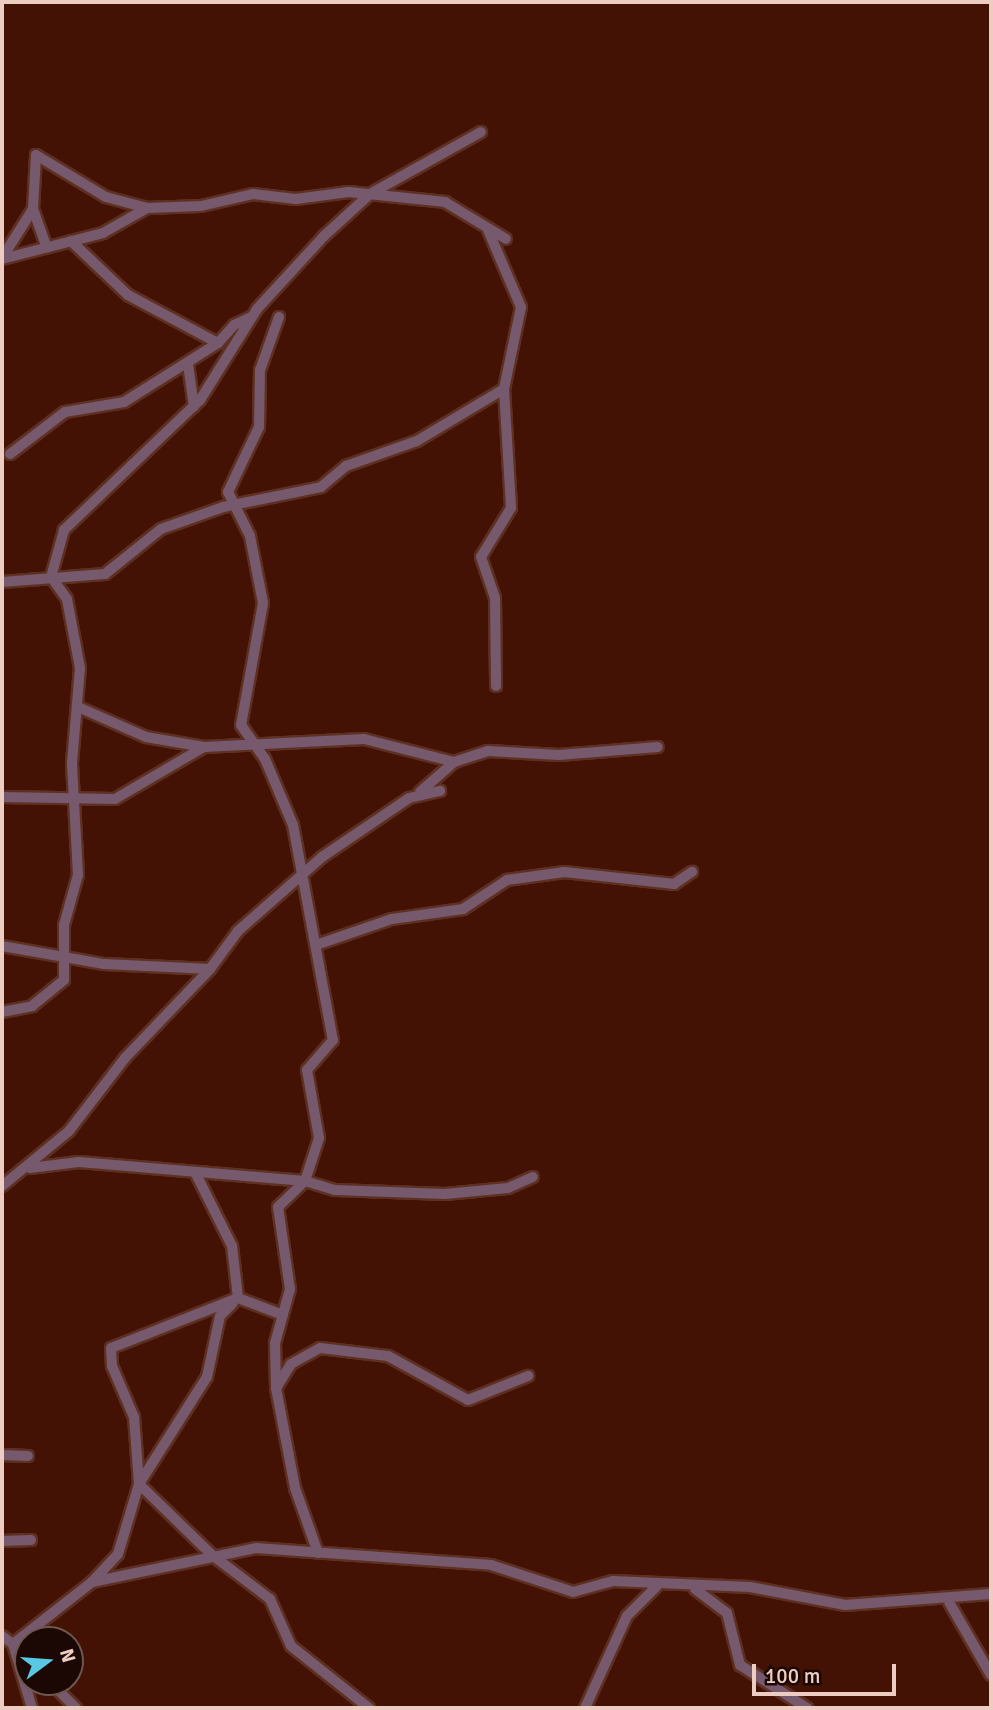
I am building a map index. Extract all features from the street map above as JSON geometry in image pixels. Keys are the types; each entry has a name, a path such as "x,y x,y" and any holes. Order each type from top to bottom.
{"street":[{"path":"51,577 64,530 194,407 233,355 251,317 370,194 481,132"},
{"path":"47,248 33,209 36,155 86,187 147,208 201,206 253,194 296,199 317,192 370,194 445,202 506,239"},
{"path":"2,259 103,233 147,208"},
{"path":"2,259 33,209"},
{"path":"488,229 522,307 504,389 511,508 481,557 495,598 496,686"},
{"path":"71,241 128,295 218,344"},
{"path":"10,454 65,412 124,402 218,344 234,325 251,317"},
{"path":"279,317 261,370 258,428 228,482 231,506 250,536 263,603 242,696 241,725 251,746 265,759 284,802 302,875 333,1040 307,1070 319,1138 305,1181 278,1207 290,1289 275,1343 276,1388 295,1488 318,1553"},
{"path":"188,364 194,407"},
{"path":"2,582 105,574 160,529 231,506 321,487 346,466 417,441 504,389"},
{"path":"2,1012 32,1006 64,980 64,925 78,875 75,800 78,707 76,640 63,590 51,577"},
{"path":"78,707 146,737 204,747 364,739 454,762"},
{"path":"2,797 41,794 75,800 120,797 204,747"},
{"path":"2,1186 30,1168 210,969 238,931 302,875 420,792 454,762 488,751 559,755 658,747"},
{"path":"420,792 440,791"},
{"path":"316,945 392,919 463,909 506,880 564,872 674,884 692,872"},
{"path":"2,946 64,956 210,969"},
{"path":"30,1168 79,1162 305,1181 335,1190 445,1194 508,1188 533,1177"},
{"path":"195,1172 232,1246 238,1298"},
{"path":"283,1315 238,1298 111,1348 134,1417 139,1484 212,1555 270,1599 291,1646 369,1708"},
{"path":"13,1644 92,1583 118,1555 139,1484 207,1377 220,1315 238,1298"},
{"path":"276,1388 291,1364 320,1348 388,1356 468,1400 528,1376"},
{"path":"2,1455 28,1456"},
{"path":"2,1541 31,1540"},
{"path":"92,1583 212,1555 256,1548 491,1565 573,1592 612,1581 694,1588 750,1587 845,1605 948,1602 978,1591 991,1594"},
{"path":"585,1708 627,1616 657,1586"},
{"path":"694,1588 727,1613 740,1665 807,1708"},
{"path":"948,1602 991,1675"},
{"path":"2,1636 13,1644 32,1708"}]}
